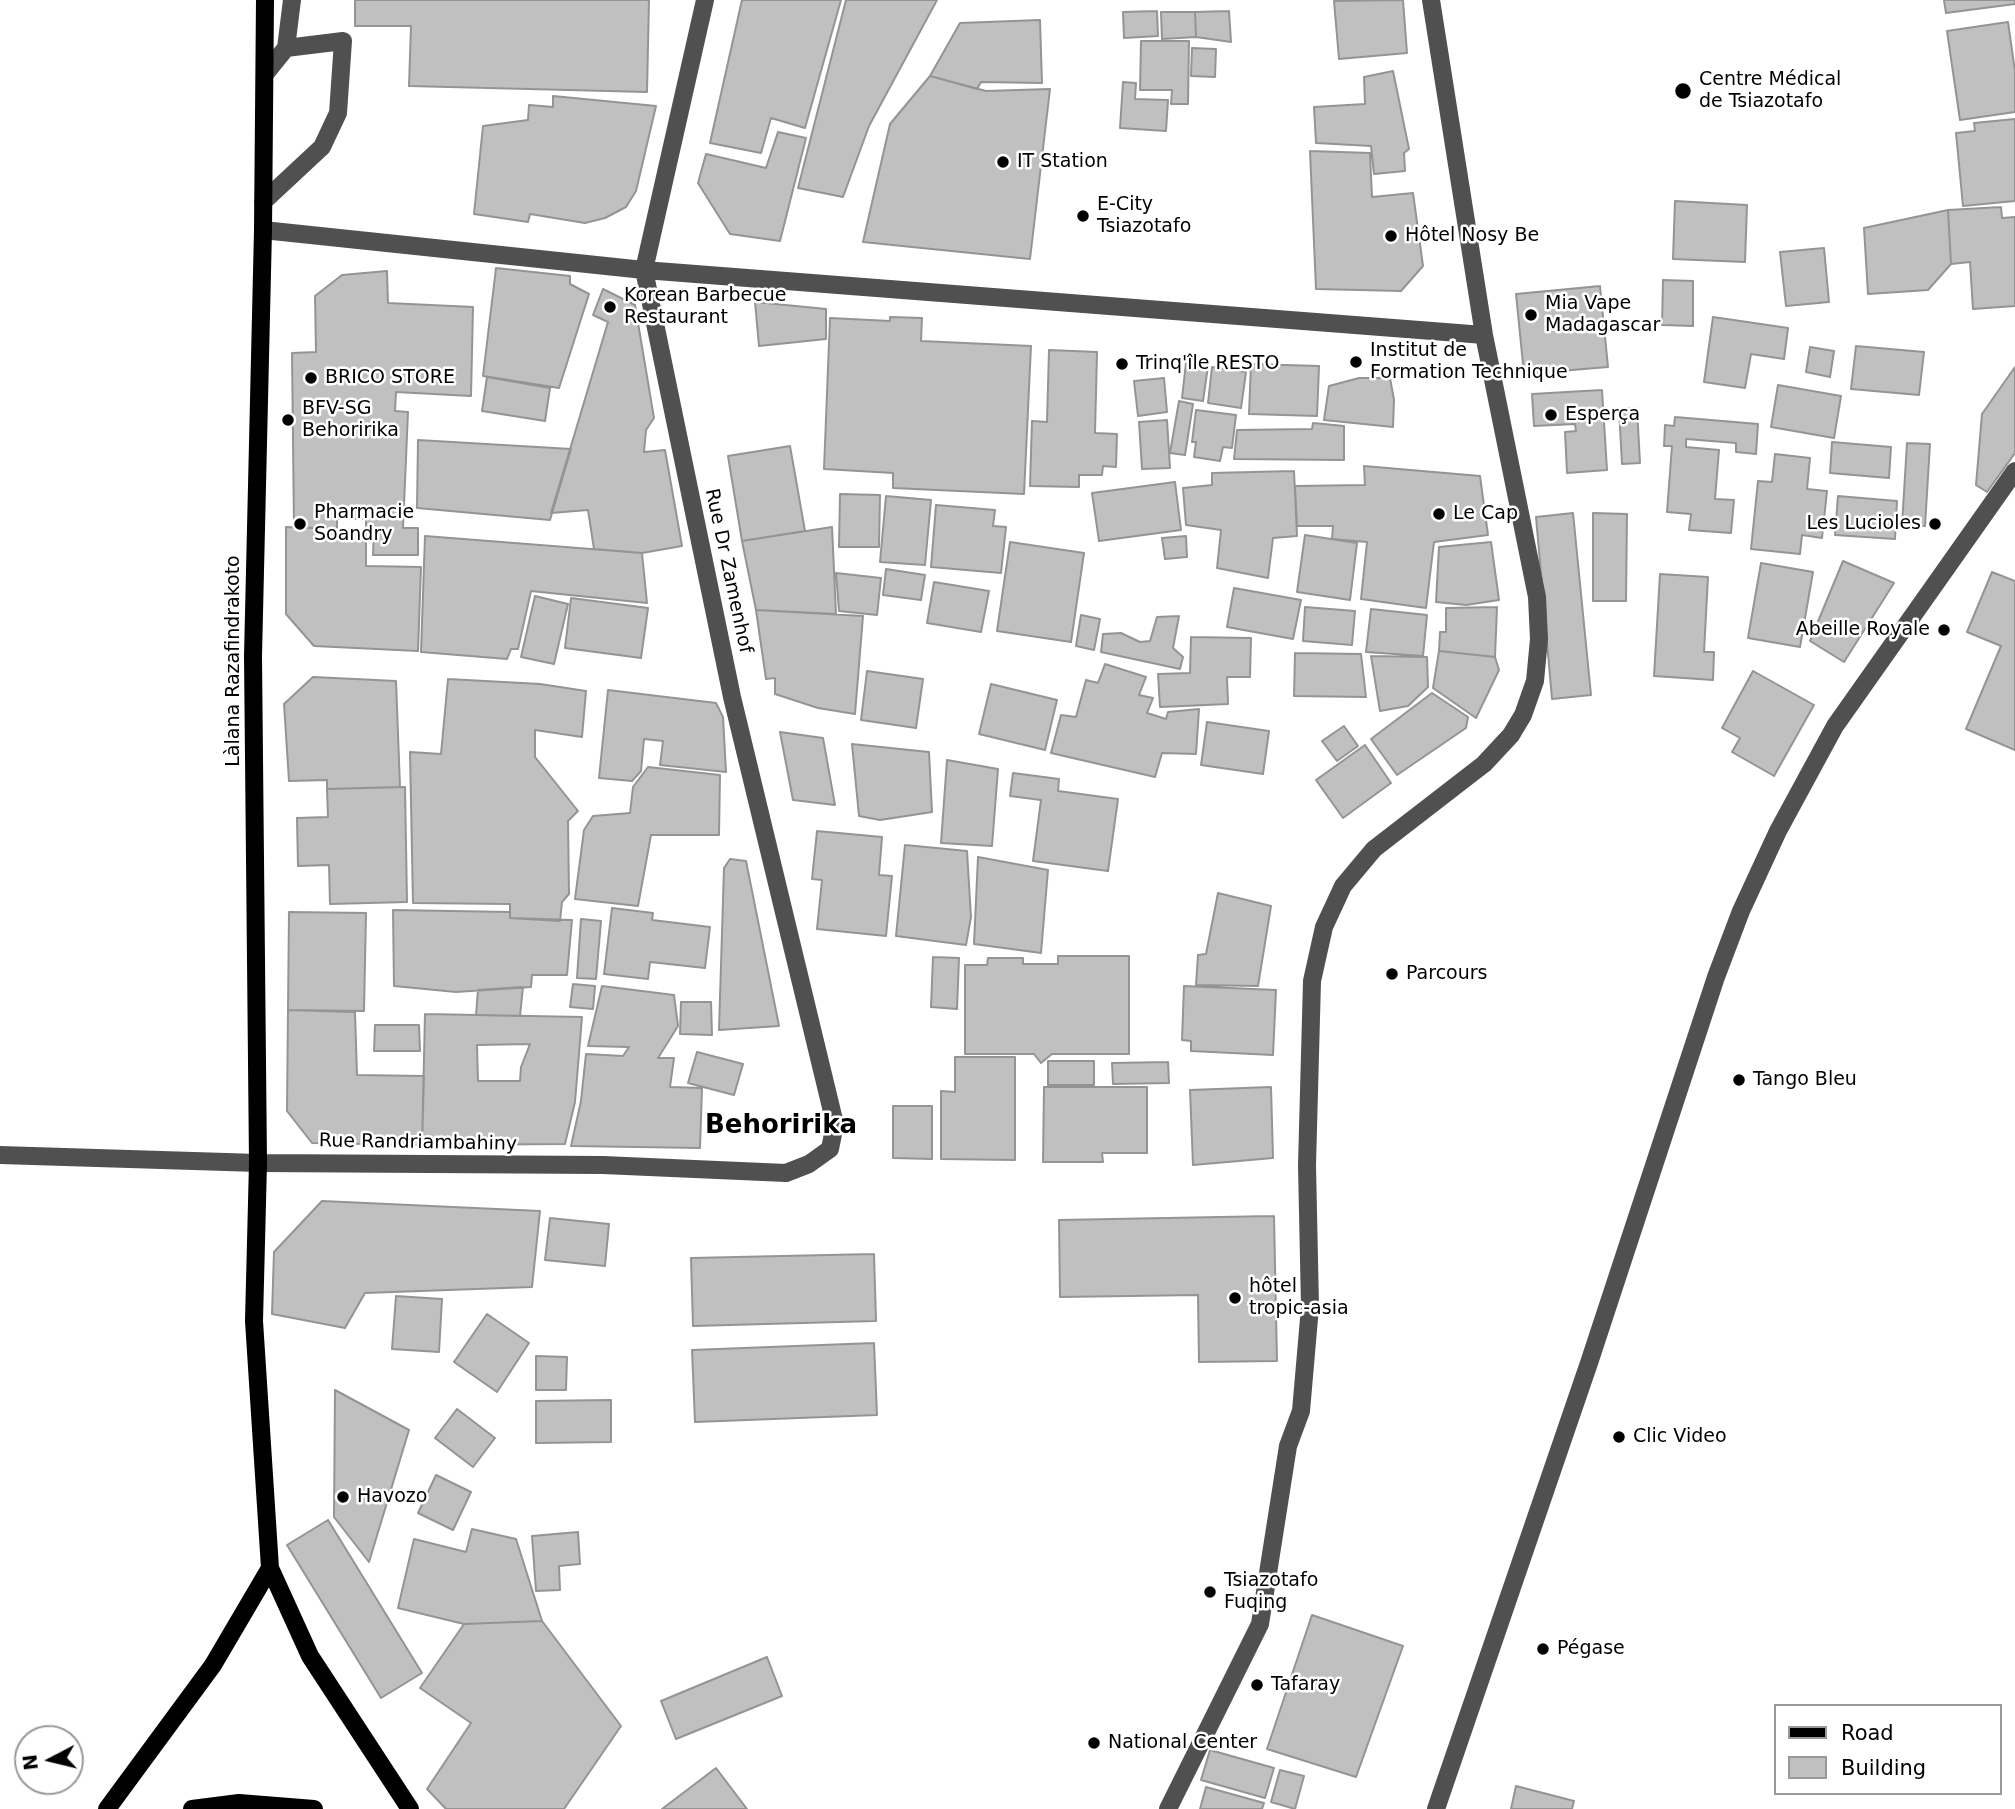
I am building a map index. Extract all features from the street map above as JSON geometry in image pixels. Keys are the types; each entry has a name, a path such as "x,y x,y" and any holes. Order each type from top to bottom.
{"main road":[{"name":"Làlana Razafindrakoto","path":"265,0 264,202 253,656 258,1163 254,1321 270,1567"},
{"path":"107,1809 213,1665 270,1567"},
{"path":"270,1567 310,1656 410,1809"},
{"path":"192,1809 239,1803 314,1809"}],"street":[{"path":"265,74 286,48 292,0"},
{"name":"Rue Dr Zamenhof","path":"705,0 644,270 732,697 835,1124 830,1149"},
{"path":"1168,1809 1260,1624 1288,1446 1301,1411 1310,1307 1307,1165 1312,981 1324,928 1343,886 1374,849 1484,764 1511,735 1523,715 1535,681 1539,639 1537,597 1484,335 1431,0"},
{"path":"264,202 322,147 338,113 343,41 286,48"},
{"path":"263,230 644,270 1484,335"},
{"path":"1436,1809 1716,977 1741,911 1778,831 1835,726 2015,471"},
{"name":"Rue Randriambahiny","path":"0,1155 258,1163 603,1165 786,1173 809,1164 830,1149"}],"building":[{"path":"355,0 649,0 647,92 409,86 411,26 355,26"},
{"path":"742,0 841,0 805,128 771,118 761,153 710,143"},
{"path":"846,0 937,0 869,126 843,197 798,188"},
{"path":"1403,0 1407,53 1339,59 1334,1"},
{"path":"1944,0 2015,0 2015,4 1946,13"},
{"path":"1157,11 1158,36 1124,38 1123,12"},
{"path":"1229,11 1231,42 1196,37 1195,12"},
{"path":"1161,12 1195,12 1196,37 1162,39"},
{"path":"1040,20 1042,83 981,82 977,89 930,76 960,23"},
{"path":"2008,22 2015,71 2015,112 1960,120 1947,31"},
{"path":"1141,41 1189,41 1188,104 1171,104 1172,90 1140,90"},
{"path":"1192,48 1216,49 1215,77 1191,76"},
{"path":"1393,71 1409,149 1404,153 1405,171 1374,174 1371,146 1316,143 1314,107 1365,104 1364,77"},
{"path":"930,76 986,91 1050,89 1030,259 863,242 890,124"},
{"path":"1123,82 1136,83 1135,99 1168,100 1166,131 1120,128"},
{"path":"553,96 656,106 636,191 626,207 605,218 585,223 530,214 528,222 474,214 483,126 528,120 529,105 553,107"},
{"path":"2015,119 2015,201 1963,206 1956,133 1975,131 1974,123"},
{"path":"778,132 806,138 780,241 730,234 698,183 706,154 766,168"},
{"path":"1310,151 1370,153 1372,197 1413,193 1423,266 1401,291 1316,289"},
{"path":"1675,201 1747,205 1745,262 1673,259"},
{"path":"2001,207 2002,218 2015,217 2015,306 1973,309 1970,262 1951,264 1948,210"},
{"path":"1948,210 1951,264 1928,290 1868,294 1864,228"},
{"path":"1824,248 1829,302 1786,306 1780,252"},
{"path":"496,268 570,276 570,284 589,294 559,388 483,376"},
{"path":"387,271 388,303 473,307 471,396 396,392 395,411 408,412 403,528 418,528 418,555 373,555 374,529 366,528 366,519 337,519 337,529 294,527 292,353 316,352 315,296 342,275"},
{"path":"1663,280 1693,281 1693,326 1662,325"},
{"path":"1600,286 1608,367 1524,374 1516,294"},
{"path":"603,289 635,305 654,418 646,430 644,452 665,450 682,546 642,553 594,549 588,510 551,513 608,322 593,315"},
{"path":"755,302 826,309 826,339 759,346"},
{"path":"890,317 922,318 921,341 1031,346 1024,494 893,488 893,473 824,469 830,318 890,321"},
{"path":"1713,317 1788,328 1784,359 1751,354 1745,388 1704,382"},
{"path":"1856,346 1924,352 1919,395 1851,389"},
{"path":"1810,347 1834,351 1830,377 1806,372"},
{"path":"1049,350 1097,352 1095,433 1117,434 1116,467 1103,466 1102,475 1079,475 1079,487 1030,486 1032,421 1047,422"},
{"path":"1186,363 1208,366 1203,401 1182,398"},
{"path":"1251,364 1319,366 1317,416 1249,414"},
{"path":"1212,367 1246,372 1241,408 1208,403"},
{"path":"2015,367 2015,453 1987,492 1976,485 1982,414"},
{"path":"487,377 550,388 545,421 482,411"},
{"path":"1164,378 1167,412 1138,416 1134,381"},
{"path":"1359,378 1390,378 1394,400 1393,427 1324,420 1329,386"},
{"path":"1778,385 1841,396 1834,438 1771,427"},
{"path":"1602,390 1607,470 1567,473 1565,432 1576,431 1575,424 1534,426 1532,394"},
{"path":"1179,401 1193,404 1185,455 1170,453"},
{"path":"1637,408 1640,463 1622,464 1619,409"},
{"path":"1196,410 1236,415 1232,448 1223,447 1220,461 1194,457 1196,442 1192,442"},
{"path":"1675,417 1758,424 1756,454 1736,452 1736,443 1686,439 1686,447 1719,450 1715,499 1734,500 1731,533 1689,530 1691,514 1667,512 1672,446 1664,446 1665,425 1674,426"},
{"path":"1167,420 1170,468 1142,469 1139,422"},
{"path":"1313,423 1344,426 1344,460 1234,459 1237,430 1312,429"},
{"path":"418,440 571,449 550,520 417,508"},
{"path":"1832,442 1891,447 1889,478 1830,473"},
{"path":"1907,443 1930,444 1925,526 1902,525"},
{"path":"790,446 805,531 742,541 728,456"},
{"path":"1775,454 1810,458 1807,489 1827,491 1822,538 1802,535 1800,554 1751,549 1758,481 1772,482"},
{"path":"1364,466 1480,476 1488,535 1434,542 1426,608 1361,599 1367,542 1332,539 1333,526 1297,526 1295,486 1365,485"},
{"path":"1294,471 1297,536 1273,538 1268,578 1217,568 1221,530 1186,525 1183,488 1212,485 1212,473"},
{"path":"1175,482 1181,530 1099,541 1092,493"},
{"path":"840,494 880,495 879,547 839,547"},
{"path":"886,496 931,500 925,565 880,562"},
{"path":"1838,496 1897,501 1895,539 1835,535"},
{"path":"936,505 995,510 993,526 1006,527 1001,573 931,567"},
{"path":"1573,513 1591,695 1552,699 1536,517"},
{"path":"1593,513 1627,514 1626,601 1593,601"},
{"path":"286,527 366,530 366,566 421,567 418,651 314,646 286,614"},
{"path":"832,527 836,614 756,610 742,541"},
{"path":"1305,535 1357,543 1350,600 1297,592"},
{"path":"425,536 642,553 647,603 531,591 518,649 511,649 507,659 421,652"},
{"path":"1186,536 1187,557 1165,559 1162,538"},
{"path":"1010,542 1084,553 1071,642 997,631"},
{"path":"1491,542 1499,600 1466,605 1436,602 1439,547"},
{"path":"1843,561 1894,583 1844,662 1810,641"},
{"path":"1761,563 1813,572 1800,647 1748,638"},
{"path":"886,569 925,575 921,600 883,595"},
{"path":"1992,572 2015,581 2015,750 1966,729 2001,646 1967,632"},
{"path":"836,573 881,578 877,615 839,611"},
{"path":"1660,574 1708,577 1704,652 1714,652 1713,680 1654,676"},
{"path":"934,582 989,591 981,632 927,623"},
{"path":"1234,588 1301,600 1293,639 1227,627"},
{"path":"535,596 568,604 554,664 521,657"},
{"path":"571,598 648,608 641,658 565,648"},
{"path":"1305,607 1355,611 1352,645 1303,641"},
{"path":"1497,607 1495,657 1439,651 1440,632 1446,632 1446,608"},
{"path":"1371,609 1427,615 1423,656 1366,652"},
{"path":"756,610 863,616 855,714 818,708 775,694 775,678 766,679"},
{"path":"1081,615 1100,619 1094,650 1076,646"},
{"path":"1179,616 1173,648 1183,657 1180,669 1101,652 1103,634 1121,633 1140,642 1150,641 1157,617"},
{"path":"1191,637 1251,638 1250,677 1227,677 1228,704 1160,707 1158,674 1190,673"},
{"path":"1439,651 1495,657 1499,670 1476,718 1433,688"},
{"path":"1295,653 1361,654 1366,697 1294,696"},
{"path":"1371,656 1427,657 1428,687 1408,706 1380,711"},
{"path":"1105,664 1146,677 1139,695 1153,698 1147,713 1166,719 1168,712 1199,709 1196,754 1162,753 1155,777 1051,753 1061,715 1076,717 1086,680 1098,683"},
{"path":"867,671 923,679 916,728 861,720"},
{"path":"1753,671 1814,705 1774,776 1732,752 1740,738 1722,728"},
{"path":"313,677 396,681 400,787 327,789 327,780 289,781 284,704"},
{"path":"448,679 540,684 586,691 582,737 535,730 535,757 578,811 568,821 569,894 562,902 560,921 510,918 510,904 413,903 410,752 441,754"},
{"path":"991,684 1057,700 1045,750 979,734"},
{"path":"608,690 716,703 723,717 726,772 660,765 663,741 644,739 641,771 632,781 599,778"},
{"path":"1432,693 1468,717 1466,728 1397,775 1371,739"},
{"path":"1207,722 1269,731 1263,774 1201,765"},
{"path":"1344,726 1358,746 1337,761 1322,741"},
{"path":"780,732 823,738 835,805 793,800"},
{"path":"852,744 929,752 932,812 880,820 859,816"},
{"path":"1365,745 1391,783 1343,818 1316,780"},
{"path":"947,760 998,769 992,846 941,843"},
{"path":"648,767 720,775 719,835 651,835 638,906 575,899 584,830 593,816 630,813 633,787"},
{"path":"1013,773 1059,779 1058,791 1118,799 1108,871 1033,861 1041,800 1010,796"},
{"path":"405,787 407,902 330,904 329,865 298,866 297,818 328,817 327,789"},
{"path":"817,831 882,837 879,875 892,876 886,936 817,929 822,880 812,879"},
{"path":"905,845 967,851 971,917 966,945 896,936"},
{"path":"978,857 1048,870 1041,953 974,944"},
{"path":"730,859 746,861 779,1026 719,1030 724,868"},
{"path":"1218,893 1271,906 1258,986 1196,985 1198,955 1206,954"},
{"path":"612,908 653,913 652,920 710,927 705,968 650,962 648,979 604,974"},
{"path":"393,910 510,912 510,918 572,920 567,975 532,975 531,987 456,992 394,986"},
{"path":"289,912 366,913 364,1011 288,1010"},
{"path":"581,919 601,921 596,979 577,978"},
{"path":"1058,956 1129,956 1129,1054 1052,1054 1041,1063 1034,1054 965,1054 965,965 987,965 988,958 1023,958 1023,964 1058,964"},
{"path":"933,957 959,958 957,1009 931,1007"},
{"path":"573,984 595,986 593,1009 570,1007"},
{"path":"602,986 674,995 678,1026 658,1058 674,1058 670,1087 702,1088 700,1148 571,1146 581,1101 586,1054 623,1056 629,1047 588,1046"},
{"path":"1184,986 1276,990 1273,1055 1191,1051 1191,1041 1182,1040"},
{"path":"523,987 520,1016 476,1015 478,990"},
{"path":"681,1002 711,1002 712,1035 680,1034"},
{"path":"288,1010 355,1012 357,1075 424,1076 422,1145 312,1143 287,1111"},
{"path":"425,1014 582,1017 575,1102 565,1144 422,1145","holes":["530,1044 521,1067 520,1081 478,1081 477,1045"]},
{"path":"375,1025 419,1025 420,1051 374,1051"},
{"path":"697,1052 743,1064 734,1095 688,1083"},
{"path":"955,1057 1015,1057 1015,1160 941,1159 941,1091 955,1092"},
{"path":"1048,1061 1094,1061 1094,1085 1048,1085"},
{"path":"1168,1062 1169,1083 1113,1084 1112,1063"},
{"path":"1044,1087 1147,1087 1147,1153 1102,1153 1103,1162 1043,1162"},
{"path":"1271,1087 1273,1158 1193,1165 1190,1090"},
{"path":"893,1106 932,1106 932,1159 893,1158"},
{"path":"322,1201 540,1211 532,1287 365,1293 345,1328 272,1314 274,1252"},
{"path":"1274,1216 1277,1361 1199,1362 1198,1295 1060,1297 1059,1220"},
{"path":"550,1218 609,1224 605,1266 545,1260"},
{"path":"874,1254 876,1321 693,1326 691,1258"},
{"path":"396,1296 442,1299 439,1352 392,1349"},
{"path":"487,1314 529,1343 497,1392 454,1362"},
{"path":"874,1343 877,1415 695,1422 692,1350"},
{"path":"536,1356 567,1357 566,1390 536,1390"},
{"path":"335,1390 409,1430 369,1562 334,1517"},
{"path":"611,1400 611,1442 536,1443 536,1401"},
{"path":"457,1409 495,1438 473,1467 435,1438"},
{"path":"436,1475 471,1492 453,1530 418,1513"},
{"path":"328,1520 422,1673 381,1698 287,1545"},
{"path":"472,1529 516,1539 542,1621 464,1624 398,1608 414,1539 466,1552"},
{"path":"578,1532 580,1564 559,1566 560,1590 536,1591 532,1536"},
{"path":"1312,1615 1403,1646 1356,1777 1267,1749"},
{"path":"542,1621 621,1726 564,1809 446,1809 427,1789 471,1723 420,1688 464,1624"},
{"path":"767,1657 782,1696 676,1739 661,1701"},
{"path":"1210,1750 1274,1768 1265,1798 1201,1780"},
{"path":"716,1768 747,1809 662,1809"},
{"path":"1280,1770 1304,1776 1295,1809 1271,1802"},
{"path":"1516,1786 1574,1801 1572,1809 1511,1809"},
{"path":"1206,1787 1264,1803 1262,1809 1200,1809"}],"place":[{"name":"Centre Médical de Tsiazotafo","path":"1683,91"},
{"name":"IT Station","path":"1003,162"},
{"name":"E-City Tsiazotafo","path":"1083,216"},
{"name":"Hôtel Nosy Be","path":"1391,236"},
{"name":"Korean Barbecue Restaurant","path":"610,307"},
{"name":"Mia Vape Madagascar","path":"1531,315"},
{"name":"Institut de Formation Technique","path":"1356,362"},
{"name":"Trinq'île RESTO","path":"1122,364"},
{"name":"BRICO STORE","path":"311,378"},
{"name":"Esperça","path":"1551,415"},
{"name":"BFV-SG Behoririka","path":"288,420"},
{"name":"Le Cap","path":"1439,514"},
{"name":"Pharmacie Soandry","path":"300,524"},
{"name":"Les Lucioles","path":"1935,524"},
{"name":"Abeille Royale","path":"1944,630"},
{"name":"Parcours","path":"1392,974"},
{"name":"Tango Bleu","path":"1739,1080"},
{"name":"hôtel tropic-asia","path":"1235,1298"},
{"name":"Clic Video","path":"1619,1437"},
{"name":"Havozo","path":"343,1497"},
{"name":"Tsiazotafo Fuqing","path":"1210,1592"},
{"name":"Pégase","path":"1543,1649"},
{"name":"Tafaray","path":"1257,1685"},
{"name":"National Center","path":"1094,1743"}],"district":[{"name":"Behoririka","path":"781,1126"}]}
